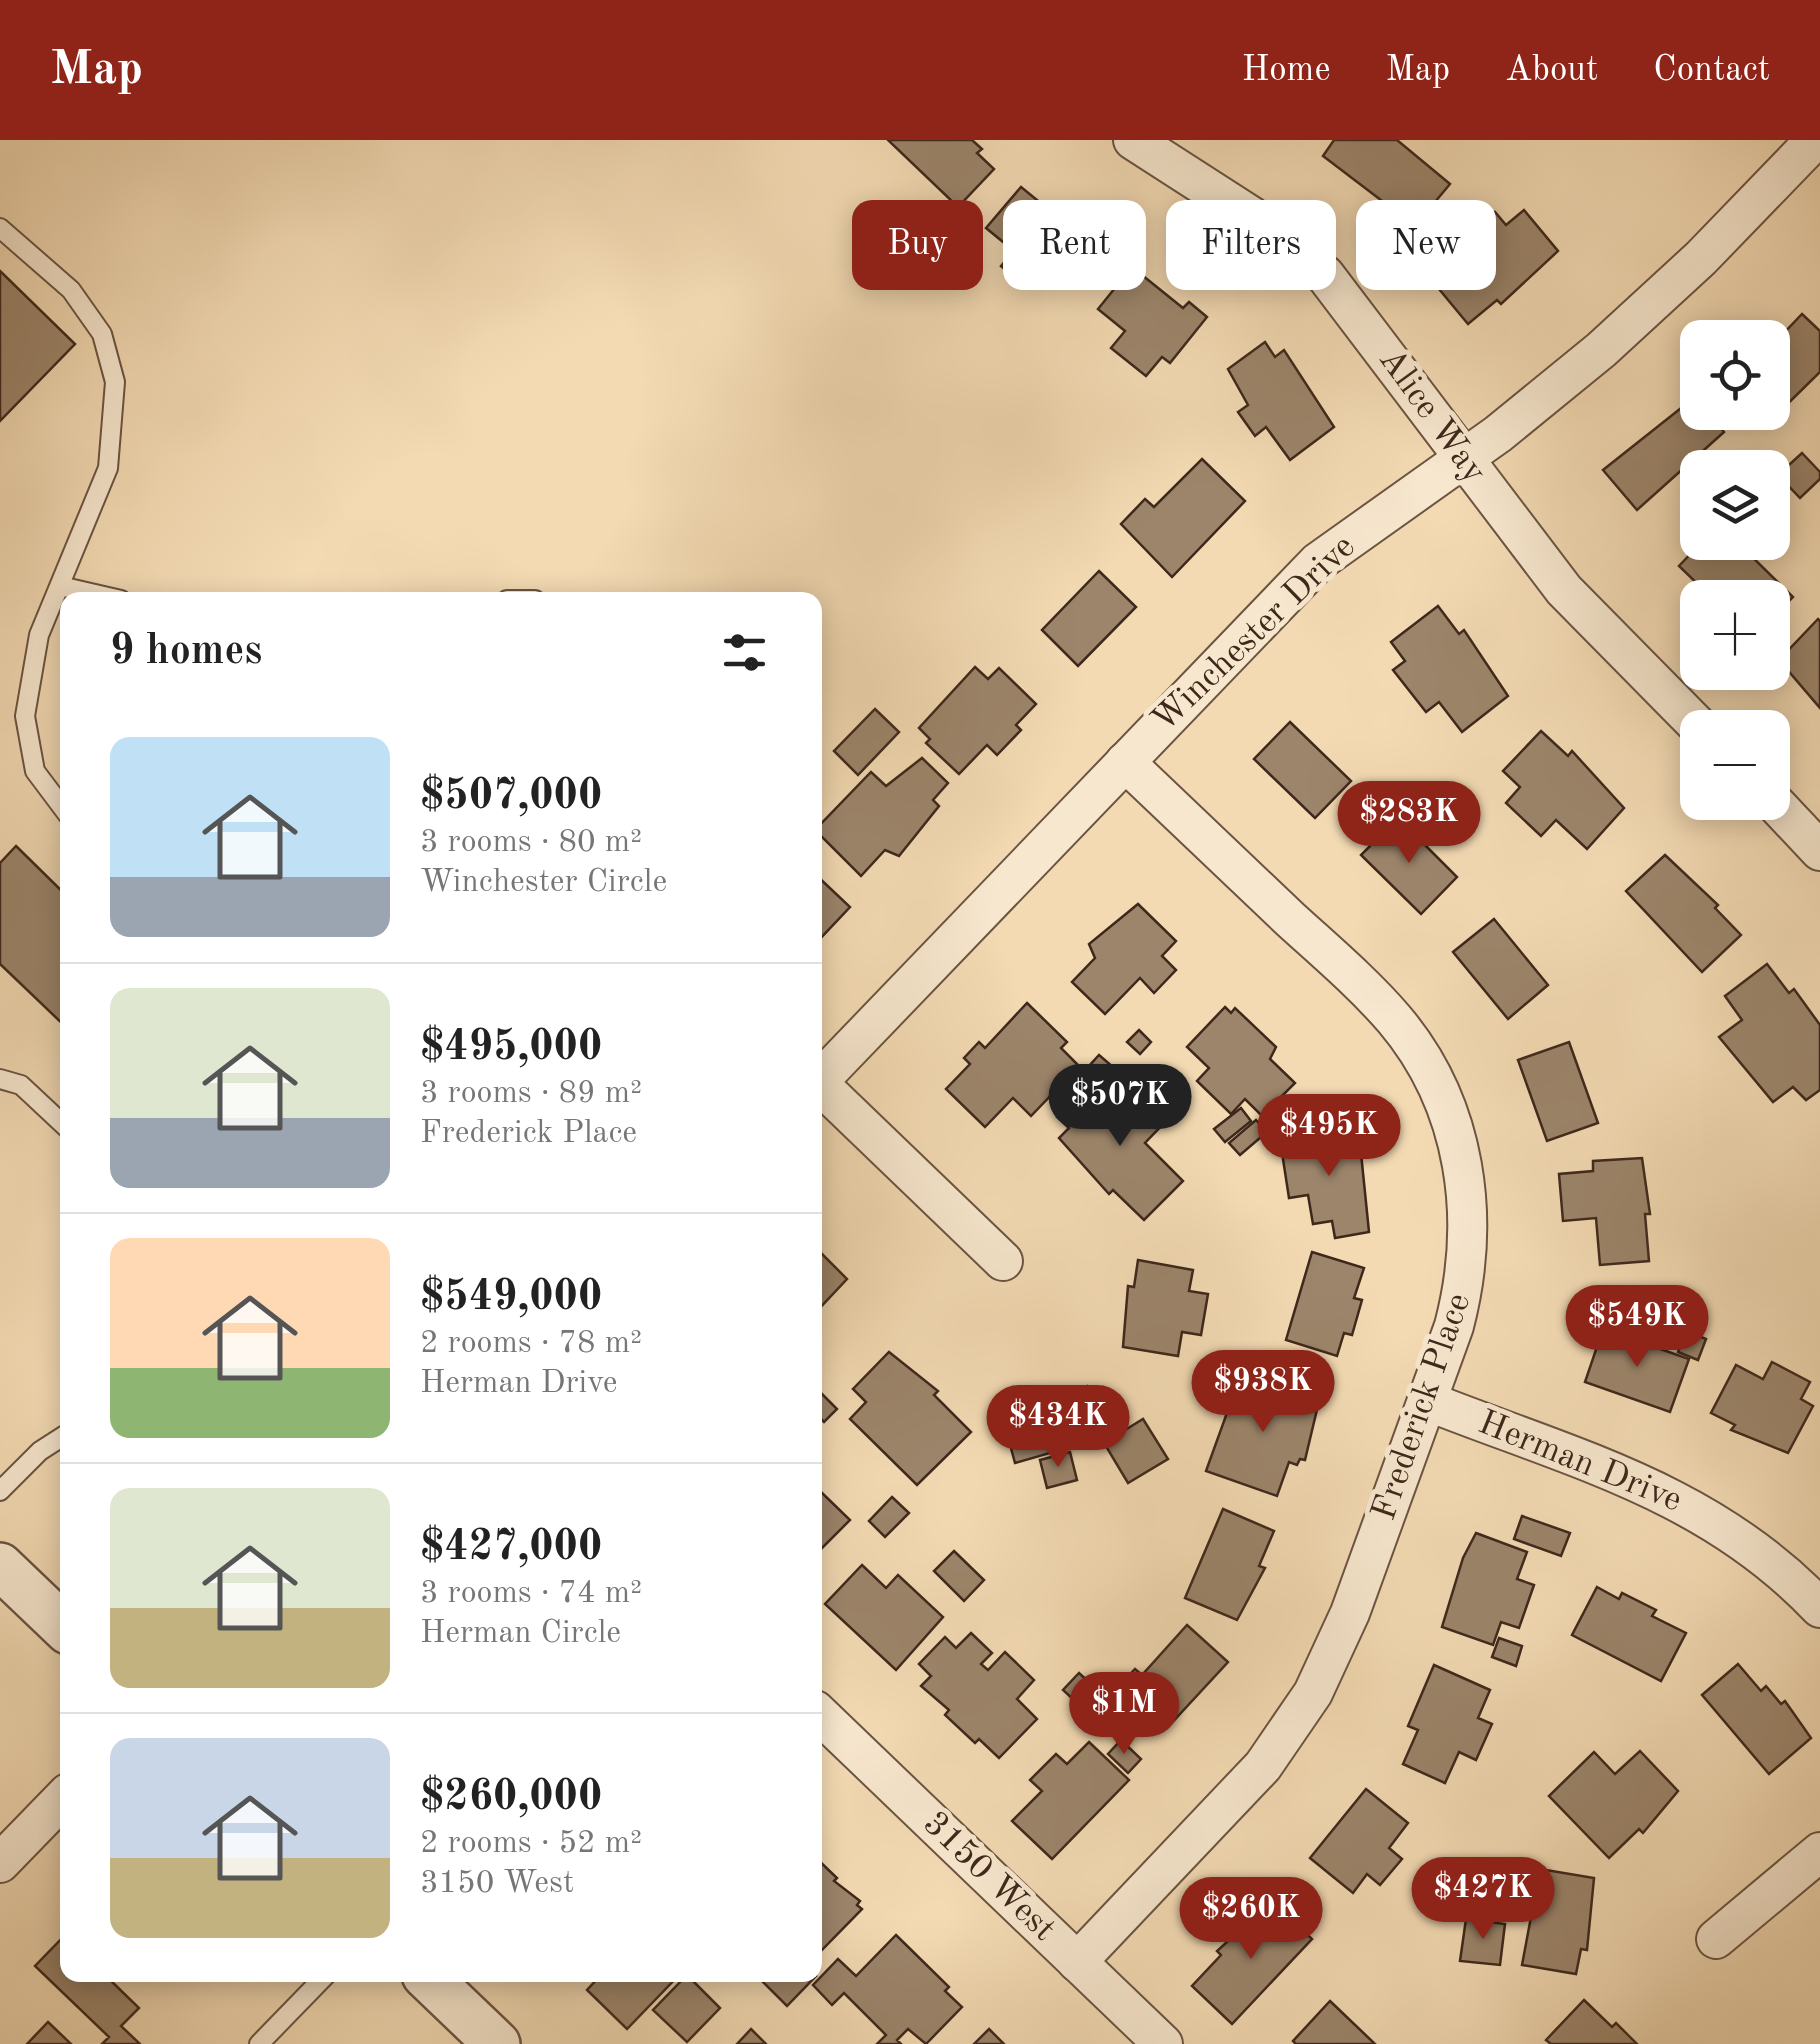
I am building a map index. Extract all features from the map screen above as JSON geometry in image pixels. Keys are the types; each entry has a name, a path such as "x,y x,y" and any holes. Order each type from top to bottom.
{"street":[{"name":"Alice Way","path":"1133,140 1251,216 1325,275 1362,318 1463,460 1586,616 1682,710"},
{"name":"Winchester Drive","path":"822,1078 1318,562 1550,394 1652,305 1815,140"},
{"name":"Frederick Place","path":"1077,1962 1233,1800 1290,1731 1350,1613 1427,1401 1463,1292 1470,1222 1456,1134 1428,1069 1410,1040 1369,993 1125,762"},
{"path":"1790,819 1820,851"},
{"path":"822,1090 1003,1261"},
{"name":"Herman Drive","path":"1427,1401 1619,1472 1690,1505 1765,1557 1820,1608"},
{"path":"0,1566 60,1623"},
{"name":"3150 West","path":"822,1717 1163,2044"},
{"path":"0,1863 60,1801"},
{"path":"1716,1939 1820,1852"},
{"path":"433,1982 498,2044"}],"lane":[{"path":"0,228 71,290 102,334 116,382 108,468 38,634 25,716 35,771 60,804"},
{"path":"60,586 86,592"},
{"path":"0,1079 21,1084 60,1121"},
{"path":"0,1491 40,1451 60,1438"},
{"path":"259,2044 319,1982"}],"building":[{"path":"888,140 972,140 982,149 977,153 994,169 965,200 951,200"},
{"path":"1334,140 1397,140 1450,184 1437,200 1381,200 1323,156"},
{"path":"1021,187 1037,200 1010,200"},
{"path":"1003,208 1003,242 986,228"},
{"path":"1524,210 1558,251 1501,304 1497,300 1468,324 1440,290 1496,290 1496,213 1506,225"},
{"path":"0,271 75,344 0,421"},
{"path":"1146,278 1183,308 1189,302 1207,317 1170,363 1162,357 1146,376 1111,348 1125,331 1098,309 1113,290 1146,290"},
{"path":"1802,314 1820,331 1820,372 1790,401 1790,327"},
{"path":"1265,342 1275,357 1284,350 1334,427 1290,460 1266,427 1255,436 1238,412 1248,405 1228,369"},
{"path":"1680,409 1680,430 1724,432 1704,450 1680,450 1680,471 1637,510 1603,470"},
{"path":"1802,453 1820,472 1820,479 1800,498 1790,488 1790,464"},
{"path":"1202,459 1245,501 1172,577 1121,524 1145,499 1154,507"},
{"path":"1685,560 1755,560 1776,580 1693,580 1679,566"},
{"path":"1099,571 1136,607 1078,666 1042,630"},
{"path":"1438,606 1459,634 1464,630 1508,696 1462,732 1439,702 1426,712 1393,670 1405,661 1391,642"},
{"path":"1820,621 1820,708 1790,673 1790,648"},
{"path":"975,667 988,679 999,668 1036,704 1016,725 1021,730 997,755 987,745 959,774 926,743 930,739 919,728"},
{"path":"875,709 899,732 858,775 834,751"},
{"path":"1290,722 1351,781 1315,818 1254,759"},
{"path":"1541,731 1568,756 1572,751 1624,808 1587,849 1556,820 1541,836 1506,803 1520,787 1503,771"},
{"path":"922,758 948,783 933,800 939,806 899,856 885,850 861,876 822,837 822,823 871,772 886,786"},
{"path":"1398,818 1457,877 1421,914 1361,855"},
{"path":"16,846 60,889 60,1021 0,964 0,863"},
{"path":"1665,855 1718,905 1715,908 1741,935 1702,972 1626,891"},
{"path":"822,881 850,907 822,937"},
{"path":"1138,904 1176,941 1162,956 1176,970 1154,993 1140,978 1105,1014 1072,982 1095,958 1089,944"},
{"path":"1494,919 1548,985 1508,1019 1453,952"},
{"path":"1767,964 1789,993 1794,989 1820,1025 1820,1090 1806,1100 1793,1087 1773,1102 1719,1037 1742,1020 1725,996"},
{"path":"1027,1003 1067,1042 1061,1048 1079,1066 1031,1116 1013,1098 985,1127 946,1089 970,1064 964,1058 979,1042 985,1048"},
{"path":"1225,1007 1231,1013 1235,1008 1276,1047 1270,1059 1295,1083 1262,1116 1245,1099 1231,1114 1197,1081 1209,1068 1187,1047"},
{"path":"1139,1030 1151,1042 1140,1054 1127,1042"},
{"path":"1569,1042 1598,1123 1547,1141 1518,1060"},
{"path":"1099,1055 1113,1067 1094,1088 1080,1076"},
{"path":"1110,1085 1134,1108 1143,1099 1166,1121 1145,1143 1183,1181 1144,1220 1113,1190 1109,1194 1059,1138 1069,1128 1057,1117 1082,1093 1093,1103"},
{"path":"1241,1108 1251,1121 1225,1142 1214,1129"},
{"path":"1256,1120 1267,1132 1240,1155 1229,1143"},
{"path":"1351,1127 1355,1154 1361,1153 1369,1232 1335,1238 1332,1221 1313,1224 1308,1195 1289,1198 1281,1146 1299,1143 1298,1135"},
{"path":"1642,1158 1650,1214 1645,1214 1649,1261 1600,1265 1596,1218 1563,1221 1559,1174 1593,1171 1593,1161"},
{"path":"1312,1252 1364,1268 1354,1298 1362,1300 1352,1335 1344,1333 1337,1356 1286,1340"},
{"path":"822,1254 847,1279 822,1306"},
{"path":"1138,1260 1193,1270 1189,1291 1208,1294 1201,1335 1182,1332 1178,1356 1123,1347 1128,1286 1134,1287"},
{"path":"1603,1329 1689,1359 1670,1412 1585,1382"},
{"path":"1686,1331 1706,1339 1698,1360 1678,1352"},
{"path":"889,1352 938,1391 934,1395 971,1432 917,1485 850,1419 866,1402 853,1389"},
{"path":"1772,1362 1810,1382 1801,1399 1813,1406 1788,1453 1731,1430 1735,1425 1711,1413 1736,1365 1763,1379"},
{"path":"1241,1374 1319,1401 1305,1460 1300,1459 1297,1465 1289,1462 1277,1496 1206,1471"},
{"path":"1087,1386 1102,1438 1015,1463 1001,1411 1059,1388 1061,1394"},
{"path":"822,1394 837,1409 822,1420"},
{"path":"1143,1419 1168,1459 1128,1483 1104,1443"},
{"path":"1070,1452 1077,1480 1047,1488 1040,1460"},
{"path":"822,1493 850,1520 822,1548"},
{"path":"892,1497 909,1513 885,1537 869,1521"},
{"path":"1223,1509 1274,1531 1259,1566 1265,1568 1237,1620 1185,1598"},
{"path":"1522,1516 1570,1533 1561,1556 1514,1539"},
{"path":"1476,1533 1527,1552 1517,1579 1534,1585 1519,1628 1501,1622 1493,1645 1442,1627 1463,1558"},
{"path":"954,1551 984,1580 964,1601 934,1571"},
{"path":"862,1565 886,1588 898,1575 943,1617 896,1670 825,1604"},
{"path":"1597,1587 1619,1599 1622,1593 1656,1610 1652,1616 1686,1633 1661,1681 1572,1635"},
{"path":"1187,1625 1228,1662 1167,1728 1120,1685 1135,1669 1142,1675"},
{"path":"971,1633 992,1653 981,1664 988,1670 1005,1652 1034,1680 1017,1699 1037,1719 999,1758 979,1739 975,1743 945,1715 949,1710 921,1686 931,1676 919,1664 945,1637 956,1648"},
{"path":"1499,1638 1522,1646 1516,1666 1492,1657"},
{"path":"1738,1664 1761,1691 1766,1686 1781,1704 1785,1701 1811,1738 1769,1774 1702,1695"},
{"path":"1434,1665 1490,1690 1478,1718 1492,1724 1476,1760 1459,1752 1445,1783 1403,1764 1418,1730 1408,1726"},
{"path":"1079,1673 1092,1685 1076,1702 1063,1690"},
{"path":"1121,1740 1141,1759 1128,1773 1108,1754"},
{"path":"1089,1742 1129,1780 1052,1859 1012,1821 1042,1791 1030,1780 1056,1754 1067,1764"},
{"path":"1640,1751 1678,1791 1643,1833 1639,1829 1609,1858 1549,1796 1594,1752 1615,1774"},
{"path":"1366,1789 1408,1823 1389,1848 1402,1859 1380,1885 1367,1874 1353,1893 1310,1858"},
{"path":"822,1864 837,1878 834,1881 860,1901 857,1905 862,1909 822,1950"},
{"path":"1540,1869 1594,1878 1587,1950 1581,1949 1576,1974 1522,1965"},
{"path":"1272,1901 1312,1939 1232,2024 1192,1986 1221,1955 1217,1951"},
{"path":"1466,1919 1505,1924 1500,1965 1460,1961"},
{"path":"896,1935 949,1987 945,1991 962,2007 926,2044 908,2029 897,2040 901,2044 877,2044 886,2035 844,1993 832,2005 813,1985 822,1982 822,1976 838,1959 856,1976"},
{"path":"60,1940 60,1982 112,1982 139,2008 121,2026 140,2044 102,2044 109,2037 35,1966"},
{"path":"594,1982 672,1982 627,2029 587,1990"},
{"path":"680,1982 694,1982 720,2008 687,2042 653,2010"},
{"path":"763,1982 810,1982 787,2006"},
{"path":"1584,2000 1637,2044 1551,2044 1546,2040"},
{"path":"1330,2001 1375,2044 1296,2044 1293,2041"},
{"path":"48,2022 71,2044 27,2044"},
{"path":"751,2029 766,2044 737,2044"},
{"path":"989,2029 1004,2044 974,2044"}]}
